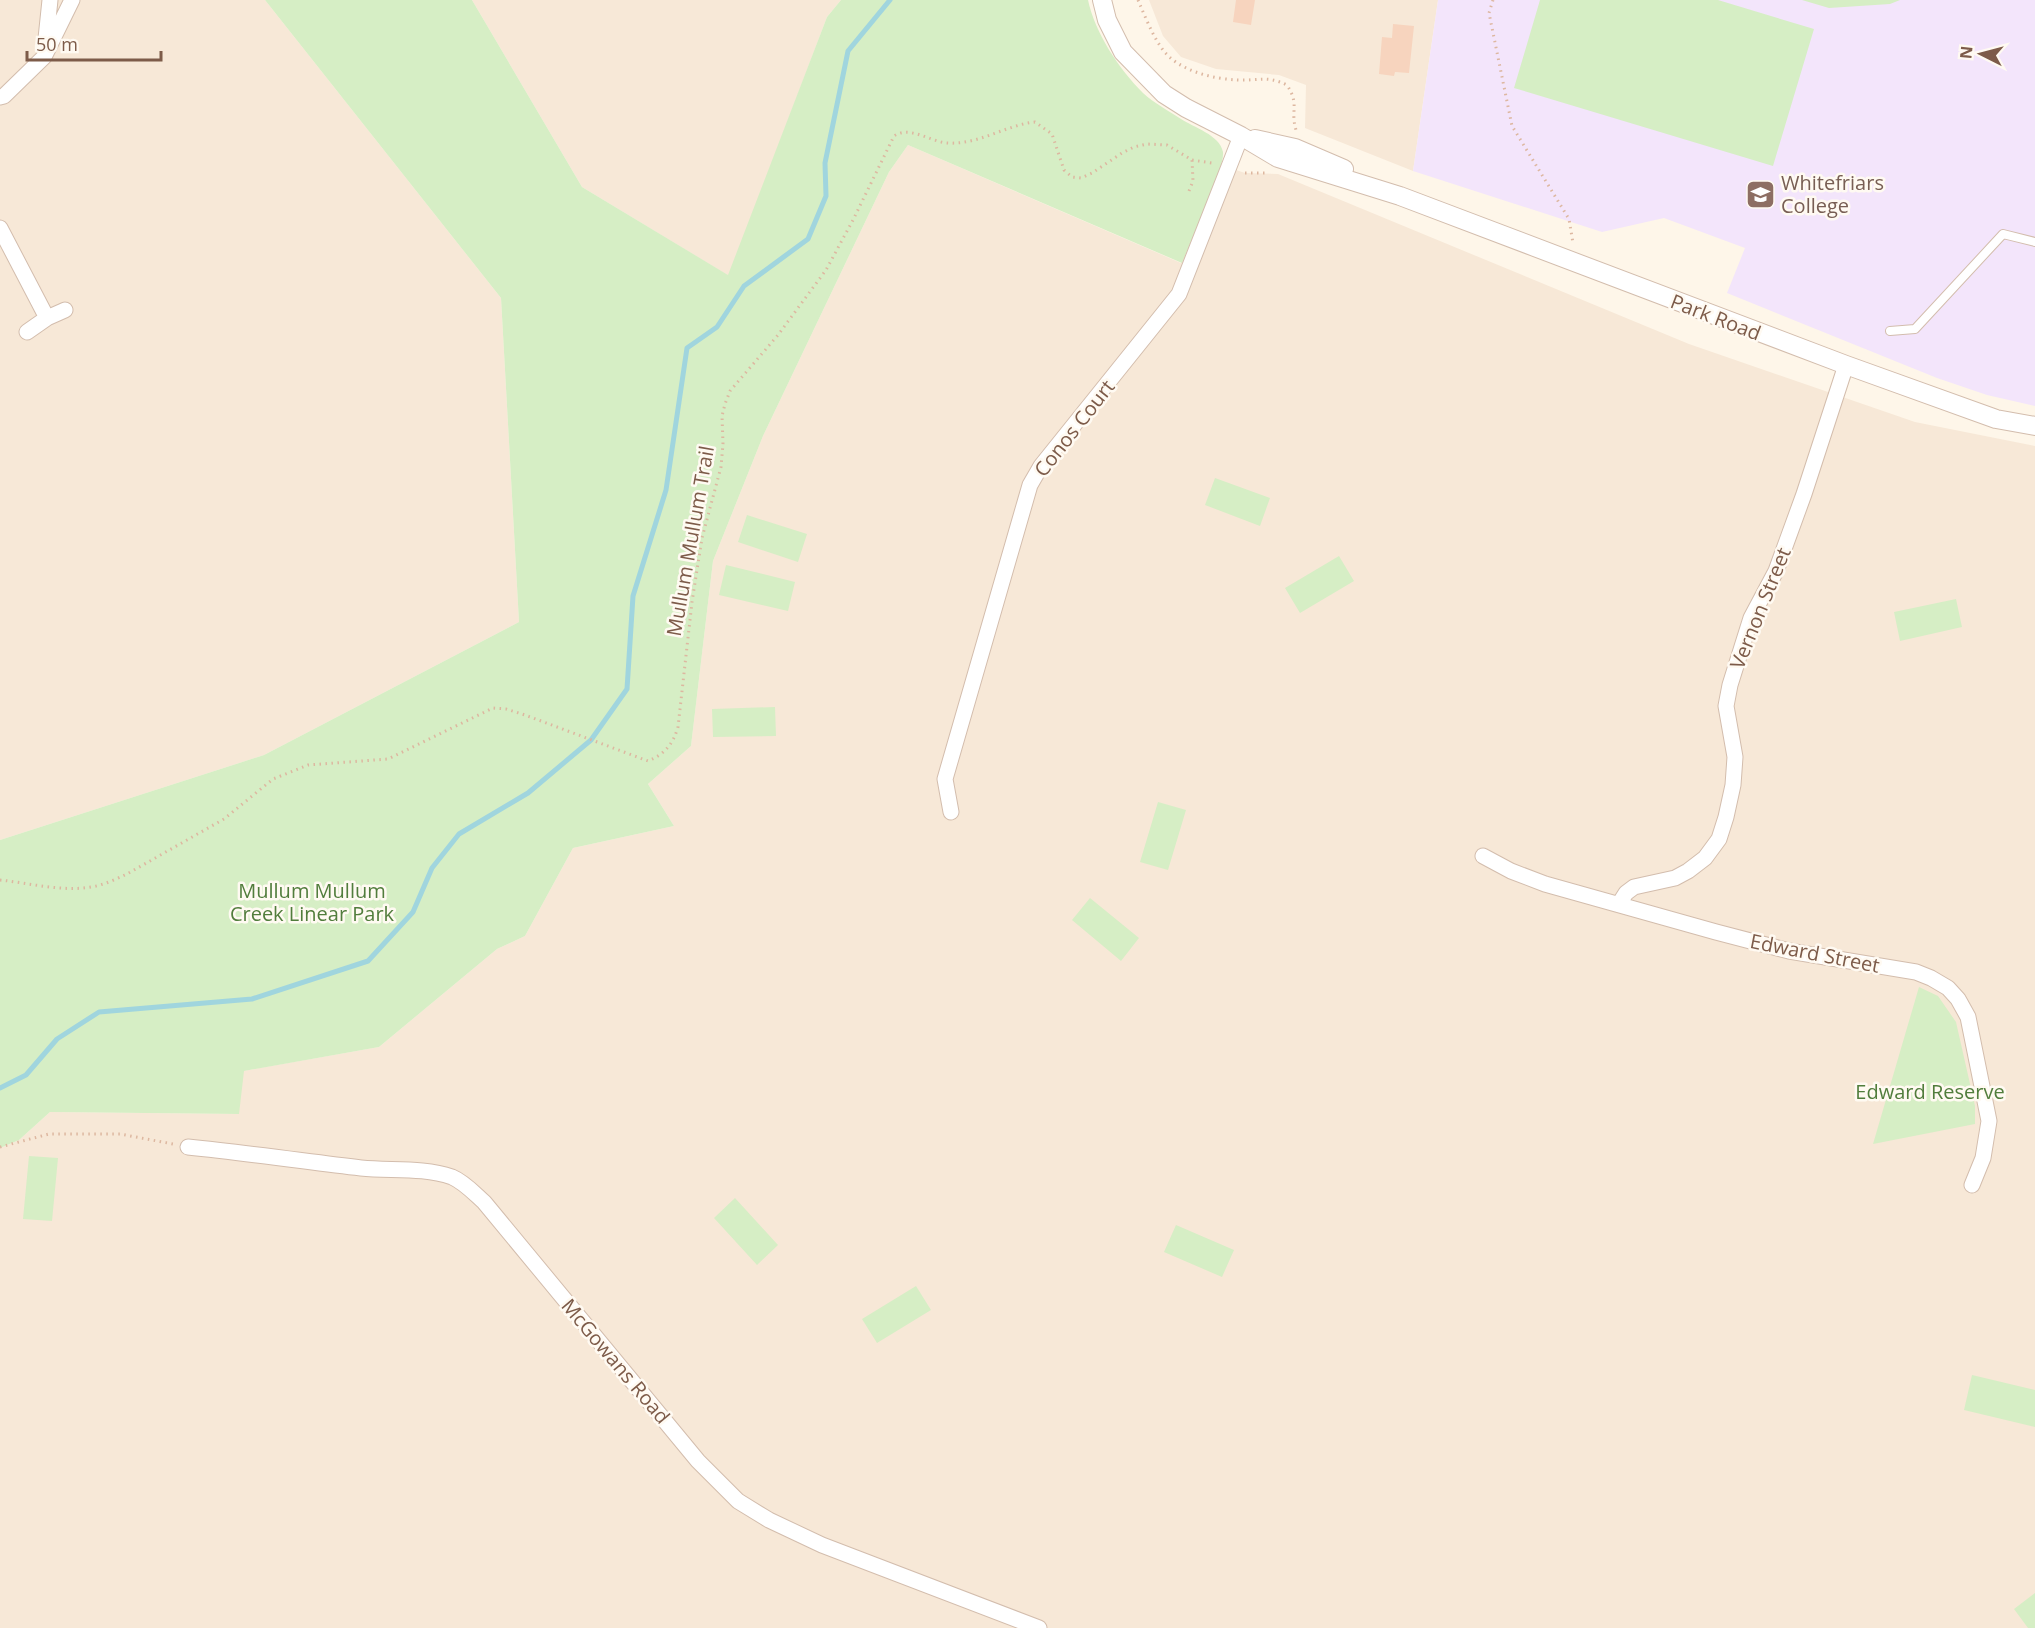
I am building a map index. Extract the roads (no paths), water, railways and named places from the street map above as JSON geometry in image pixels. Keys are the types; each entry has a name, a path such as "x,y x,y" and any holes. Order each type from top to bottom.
{"street":[{"path":"44,57 50,0"},
{"path":"0,97 4,96 44,57 72,0"},
{"name":"Park Road","path":"1102,0 1107,20 1123,52 1164,94 1278,158 1400,196 1846,366 1996,419 2035,426"},
{"name":"Park Road","path":"1241,136 1295,147 1400,196"},
{"name":"Conos Court","path":"951,812 945,779 1030,485 1041,466 1179,294 1241,136"},
{"path":"0,228 47,318"},
{"path":"27,332 47,318 65,310"},
{"name":"Vernon Street","path":"1619,904 1626,893 1634,887 1674,878 1688,871 1705,858 1719,839 1726,817 1735,757 1726,706 1730,685 1751,618 1776,571 1804,494 1846,366"},
{"name":"Edward Street","path":"1483,856 1511,871 1545,884 1789,951 1916,972 1948,988 1958,999 1968,1017 1989,1121 1983,1158 1972,1185"},
{"name":"McGowans Road","path":"188,1147 370,1168 418,1170 455,1178 484,1202 698,1461 738,1501 769,1520 822,1545 1039,1628"}],"lane":[{"path":"1890,331 1915,328 2003,234 2035,242"}],"waterway":[{"path":"0,1088 26,1075 57,1039 99,1012 252,999 368,961 413,912 432,868 459,834 528,793 591,740 627,689 633,596 666,490 687,348 717,327 744,286 808,239 826,196 825,163 848,51 890,0"}],"place":[{"name":"Whitefriars College","path":"1760,194"}],"park label":[{"name":"Mullum Mullum Creek Linear Park","path":"312,902"},
{"name":"Edward Reserve","path":"1930,1091"}]}
